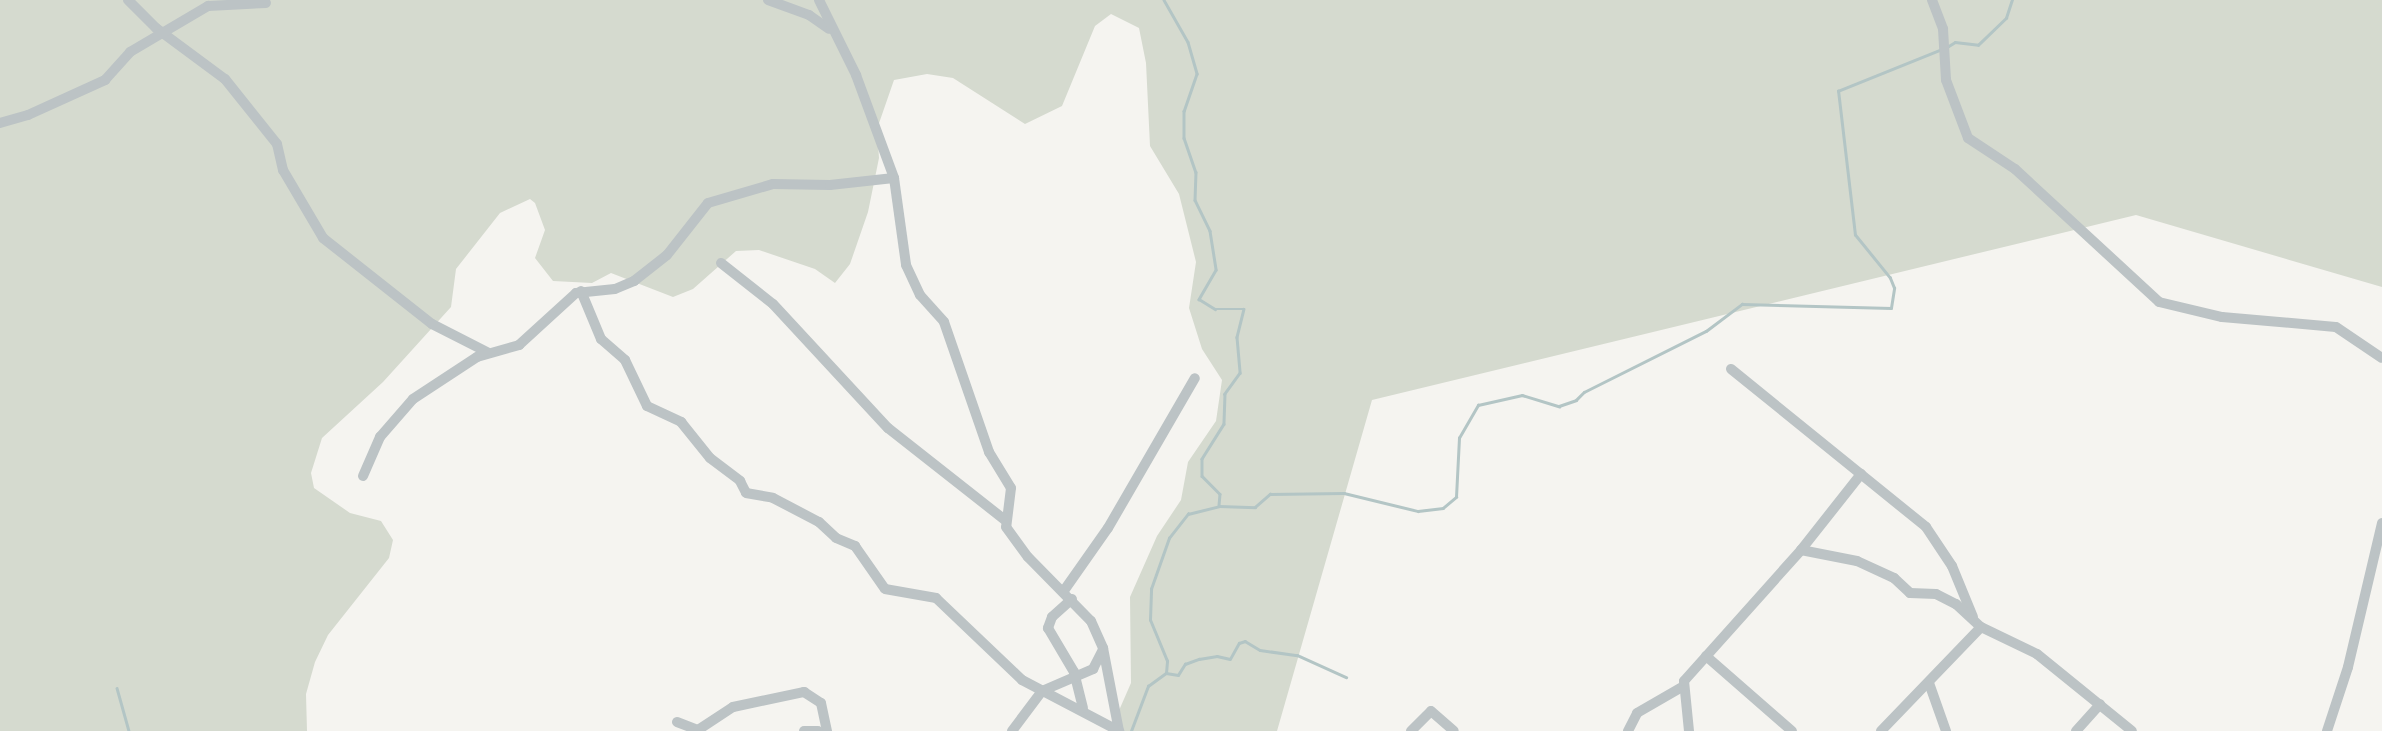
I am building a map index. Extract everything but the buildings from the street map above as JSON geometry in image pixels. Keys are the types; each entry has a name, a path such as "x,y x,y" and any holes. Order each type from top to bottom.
{"street":[{"path":"128,0 161,31 225,79 277,144 283,170 323,238 432,324 487,352"},
{"path":"768,0 809,14 831,31"},
{"path":"819,0 831,31 856,75 894,178 906,265 920,294 944,322 989,452 1011,488 1006,521"},
{"path":"1932,0 1943,29 1946,80 1968,138 2015,168 2159,302 2222,317 2336,327 2382,358"},
{"path":"0,122 28,115 105,80 130,52 161,31 208,6 266,4"},
{"path":"363,476 380,436 414,400 487,352 519,346 541,330 554,310 581,291 615,289 634,281 666,256 695,215 713,201 774,184 830,185 894,178"},
{"path":"721,263 773,304 888,428 1006,521 1017,544 1072,599 1091,621 1103,648 1119,731"},
{"path":"581,291 601,339 626,360 647,406 680,422 710,458 740,481 746,493 773,498 854,546 885,589 936,598 991,645 1015,674 1042,691 1083,708 1119,731"},
{"path":"1730,369 1908,511 1936,541 1961,583 1978,624"},
{"path":"1063,592 1108,528 1195,378"},
{"path":"1628,731 1637,713 1682,687 1706,656 1801,550 1861,474"},
{"path":"2327,731 2348,667 2382,523"},
{"path":"1801,550 1857,561 1894,578 1910,593 1936,594 1948,600 1978,624 2037,654 2132,731"},
{"path":"1072,599 1052,617 1048,628 1076,678 1083,708"},
{"path":"1881,731 1929,683 1978,624"},
{"path":"1012,731 1042,691 1076,678 1093,668 1103,648"},
{"path":"1706,656 1792,731"},
{"path":"1929,683 1946,731"},
{"path":"1682,687 1689,731"},
{"path":"677,722 698,730 733,706 804,692 821,703 827,731"},
{"path":"2076,731 2100,704"},
{"path":"1411,731 1432,711 1454,731"},
{"path":"804,731 818,731"}],"shaded area":[{"path":"0,0 2382,0 2382,287 2136,215 1372,400 1277,731 1110,731 1131,683 1130,597 1157,536 1181,500 1188,462 1216,421 1222,380 1202,349 1189,308 1196,262 1179,194 1150,146 1146,63 1139,28 1111,14 1095,26 1062,106 1025,124 953,78 927,74 894,80 877,129 879,158 868,212 850,264 835,283 815,269 759,250 736,251 693,289 673,297 611,273 592,283 553,281 535,258 545,230 535,203 530,199 500,213 456,269 451,307 383,382 322,438 311,473 314,488 350,513 381,521 393,540 389,558 328,635 315,662 306,694 307,731 0,731"}],"waterway":[{"path":"1164,0 1188,42 1197,74 1184,111 1184,138 1196,172 1195,200 1210,231 1216,270 1199,299 1215,309 1244,309 1237,337 1240,373 1225,394 1224,424 1202,459 1202,476 1220,494 1219,505"},
{"path":"1947,47 1955,42 1978,45 2006,18 2012,0"},
{"path":"1131,731 1148,686 1166,673 1167,661 1150,620 1151,589 1169,538 1188,514 1219,506 1255,507 1270,494 1344,493 1418,511 1443,508 1456,497 1459,438 1478,405 1522,395 1559,406 1576,400 1584,392 1706,331 1742,304 1891,308 1894,288 1890,278 1855,235 1838,91 1942,49"},
{"path":"1166,673 1178,675 1185,664 1199,659 1217,656 1230,659 1239,643 1245,641 1260,650 1297,655 1346,677"},
{"path":"117,688 129,731"}]}
